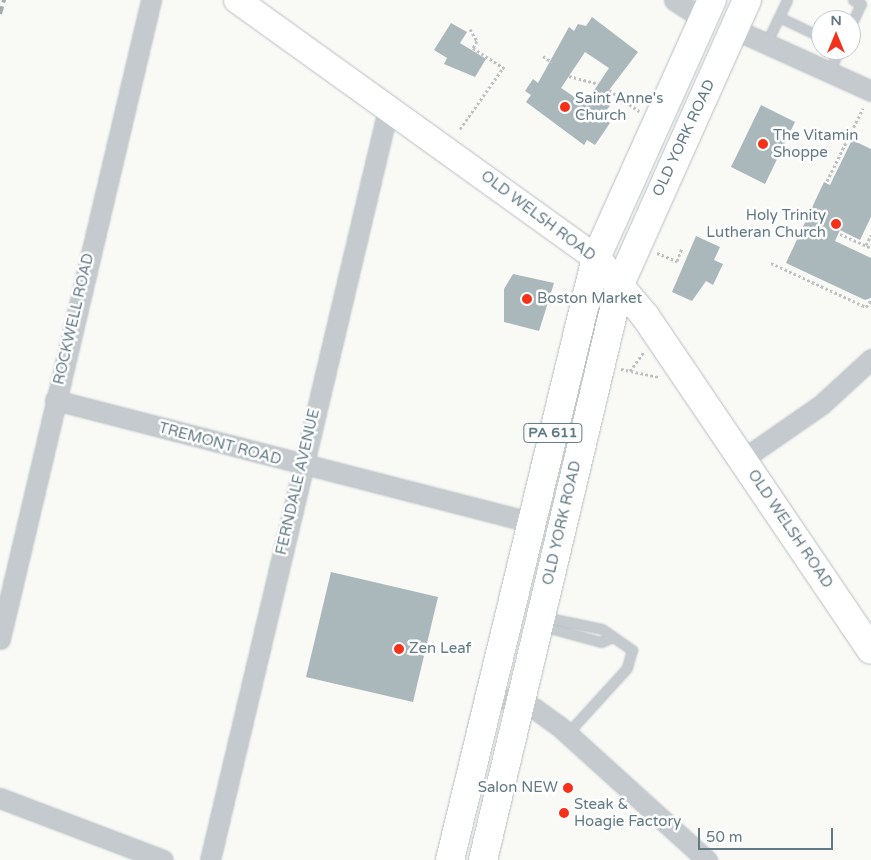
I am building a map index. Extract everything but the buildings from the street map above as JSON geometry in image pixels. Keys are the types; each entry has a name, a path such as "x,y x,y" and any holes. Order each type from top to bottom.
{"main road":[{"name":"OLD WELSH ROAD","path":"237,0 389,105 596,258 620,284 743,459 871,650"},
{"name":"OLD YORK ROAD","path":"483,860 522,704 620,284 747,0"},
{"name":"OLD YORK ROAD","path":"450,860 596,258 707,10"}],"street":[{"name":"ROCKWELL ROAD","path":"0,639 151,0"},
{"path":"674,0 707,10"},
{"path":"734,29 829,72 867,100"},
{"name":"FERNDALE AVENUE","path":"210,860 389,105"},
{"path":"743,459 822,404 871,359"},
{"name":"TREMONT ROAD","path":"55,400 302,466 531,522"},
{"path":"490,694 522,704 568,734 708,860"},
{"path":"0,798 163,860"}],"lane":[{"path":"766,44 787,0"},
{"path":"853,0 861,4 858,10"},
{"path":"779,17 811,32"},
{"path":"829,72 834,60"},
{"path":"540,621 601,642 613,637 632,650 627,668 568,734"}],"path":[{"path":"460,128 505,69 473,48 477,41 470,29"},
{"path":"542,56 552,62"},
{"path":"569,76 598,84"},
{"path":"609,90 643,115"},
{"path":"827,181 867,100"},
{"path":"840,234 871,248"},
{"path":"866,245 871,235"},
{"path":"656,253 677,261 682,248"},
{"path":"771,262 866,307 871,300"},
{"path":"630,371 647,346"},
{"path":"621,370 658,377 666,374"},
{"path":"425,650 440,653"}],"railway":[{"path":"0,14 4,0"}],"place":[{"name":"Saint Anne's Church","path":"565,107"},
{"name":"The Vitamin Shoppe","path":"763,144"},
{"name":"Holy Trinity Lutheran Church","path":"836,224"},
{"name":"Boston Market","path":"527,299"},
{"name":"Zen Leaf","path":"399,649"},
{"name":"Salon NEW","path":"568,788"},
{"name":"Steak & Hoagie Factory","path":"564,813"}]}
